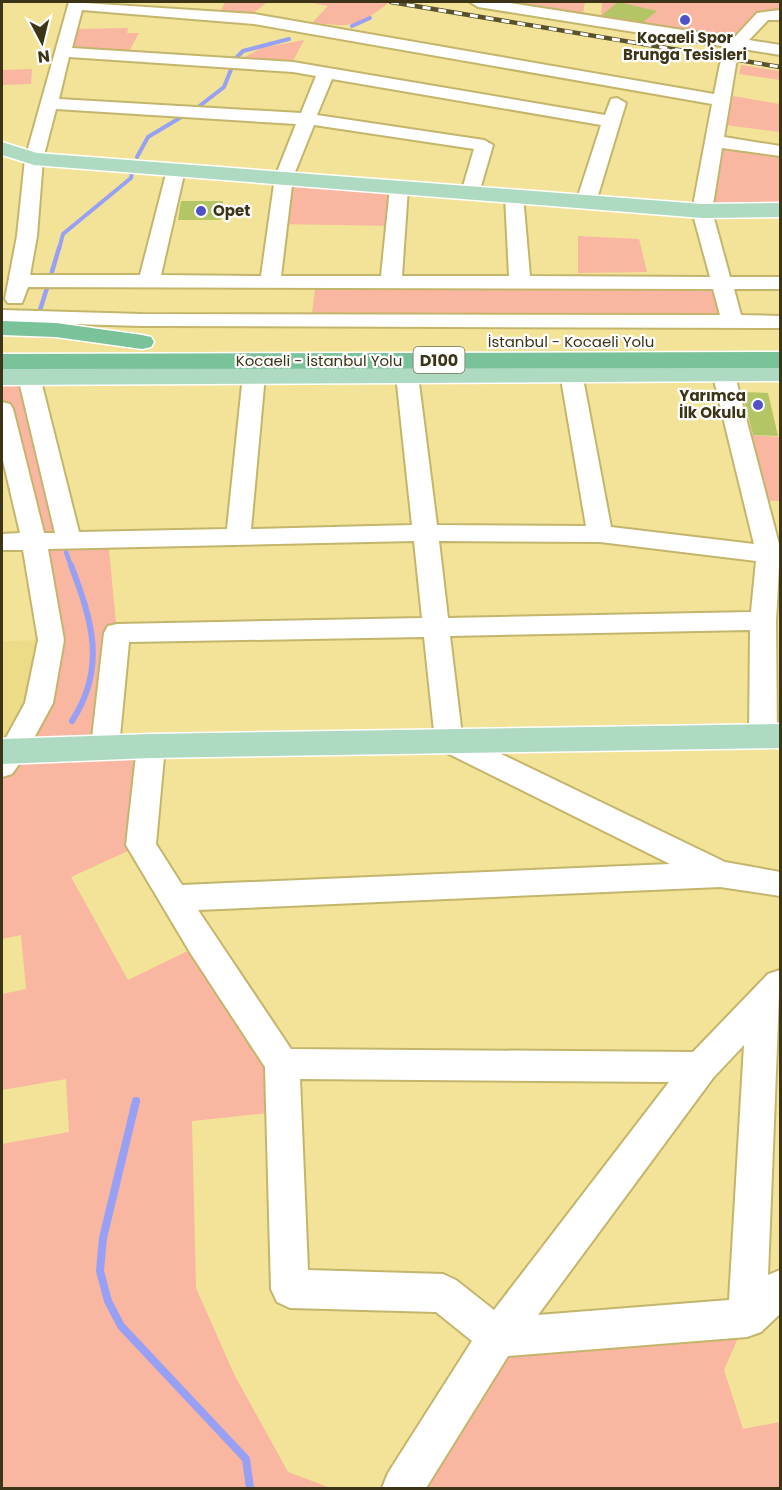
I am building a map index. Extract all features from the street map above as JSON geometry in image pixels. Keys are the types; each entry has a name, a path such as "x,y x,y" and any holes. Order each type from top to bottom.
{"highway":[{"path":"5,320 142,342"},
{"name":"İstanbul - Kocaeli Yolu","path":"2,343 780,342"},
{"name":"Kocaeli - İstanbul Yolu","path":"2,362 780,360"},
{"path":"2,368 98,362"}],"main road":[{"path":"2,148 34,159 702,211 780,210"},
{"path":"2,377 780,373"},
{"path":"5,757 105,747 772,736"}],"street":[{"path":"478,2 780,50"},
{"path":"720,100 254,19 75,3 34,159 18,236 18,281 5,320 780,322"},
{"path":"732,321 720,284 702,211 728,64 737,44 763,16 780,15"},
{"path":"293,67 313,30"},
{"path":"62,52 293,67 610,121"},
{"path":"270,281 284,177 326,72"},
{"path":"586,202 610,121 625,84"},
{"path":"47,103 306,119 484,145 470,193"},
{"path":"714,141 780,151"},
{"path":"149,281 176,170"},
{"path":"391,282 399,188"},
{"path":"514,196 520,283"},
{"path":"18,281 780,283"},
{"path":"723,372 775,555 764,621 772,736"},
{"path":"571,373 600,534"},
{"path":"238,538 254,375"},
{"path":"407,375 449,741 720,874"},
{"path":"29,377 69,541"},
{"path":"3,425 34,542 51,640 39,703 5,757"},
{"path":"2,542 425,533 600,534 775,555"},
{"path":"105,747 117,633 764,621"},
{"path":"152,746 141,845 282,1064 290,1289 443,1293 497,1337 747,1318 780,1289"},
{"path":"173,898 720,874 780,884"},
{"path":"403,1488 497,1337 701,1067 772,993"},
{"path":"747,1318 772,993"},
{"path":"282,1064 701,1067"}],"shaded area":[{"path":"225,2 267,2 255,12 221,11"},
{"path":"308,2 388,3 360,22 336,25 312,23 328,6"},
{"path":"504,2 585,2 583,13"},
{"name":"Kocaeli Spor Brunga Tesisleri","path":"602,2 780,2 780,10 756,11 738,37 601,16"},
{"path":"128,28 127,33 139,33 129,51 69,49 75,29"},
{"path":"304,40 291,65 238,61 261,48"},
{"path":"741,65 780,71 780,80 739,74"},
{"path":"32,69 31,84 2,85 2,70"},
{"path":"733,96 780,104 780,132 725,125"},
{"path":"713,141 780,151 780,210 702,211"},
{"path":"284,177 399,188 396,226 277,224"},
{"path":"578,236 639,239 647,272 578,273"},
{"path":"316,281 720,283 731,321 311,321"},
{"path":"2,377 29,377 69,541 108,540 117,633 105,747 151,746 141,845 71,877 128,980 202,944 282,1064 268,1113 192,1121 196,1288 234,1374 288,1472 331,1488 2,1488 2,1144 69,1132 66,1079 2,1090 2,994 26,989 21,935 2,939 2,766 12,752 51,640 34,542 2,409"},
{"path":"750,435 780,437 780,501 768,501"},
{"path":"51,640 12,752 2,752 2,641"},
{"path":"747,1318 724,1370 743,1429 780,1422 780,1488 403,1488 497,1337"}],"building":[{"path":"618,2 657,11 643,22 602,15"},
{"name":"Opet","path":"181,201 223,201 221,220 178,220"},
{"name":"Yarımca İlk Okulu","path":"742,392 768,393 778,436 753,435"}],"waterway":[{"path":"352,26 370,18"},
{"path":"235,59 243,51 289,39"},
{"path":"197,108 224,87 232,67"},
{"path":"137,157 148,137 183,116"},
{"path":"59,249 63,234 131,178 132,173"},
{"path":"51,275 59,248"},
{"path":"40,310 47,288"},
{"path":"66,552 71,566"},
{"path":"71,565 90,625 93,663 90,682 72,721"},
{"path":"136,1101 103,1238 100,1271 108,1301 121,1326 246,1459 250,1488"}],"railway":[{"path":"391,2 780,67"}],"place":[{"name":"Kocaeli Spor Brunga Tesisleri","path":"685,20"},
{"name":"Opet","path":"201,211"},
{"name":"Yarımca İlk Okulu","path":"758,405"}]}
